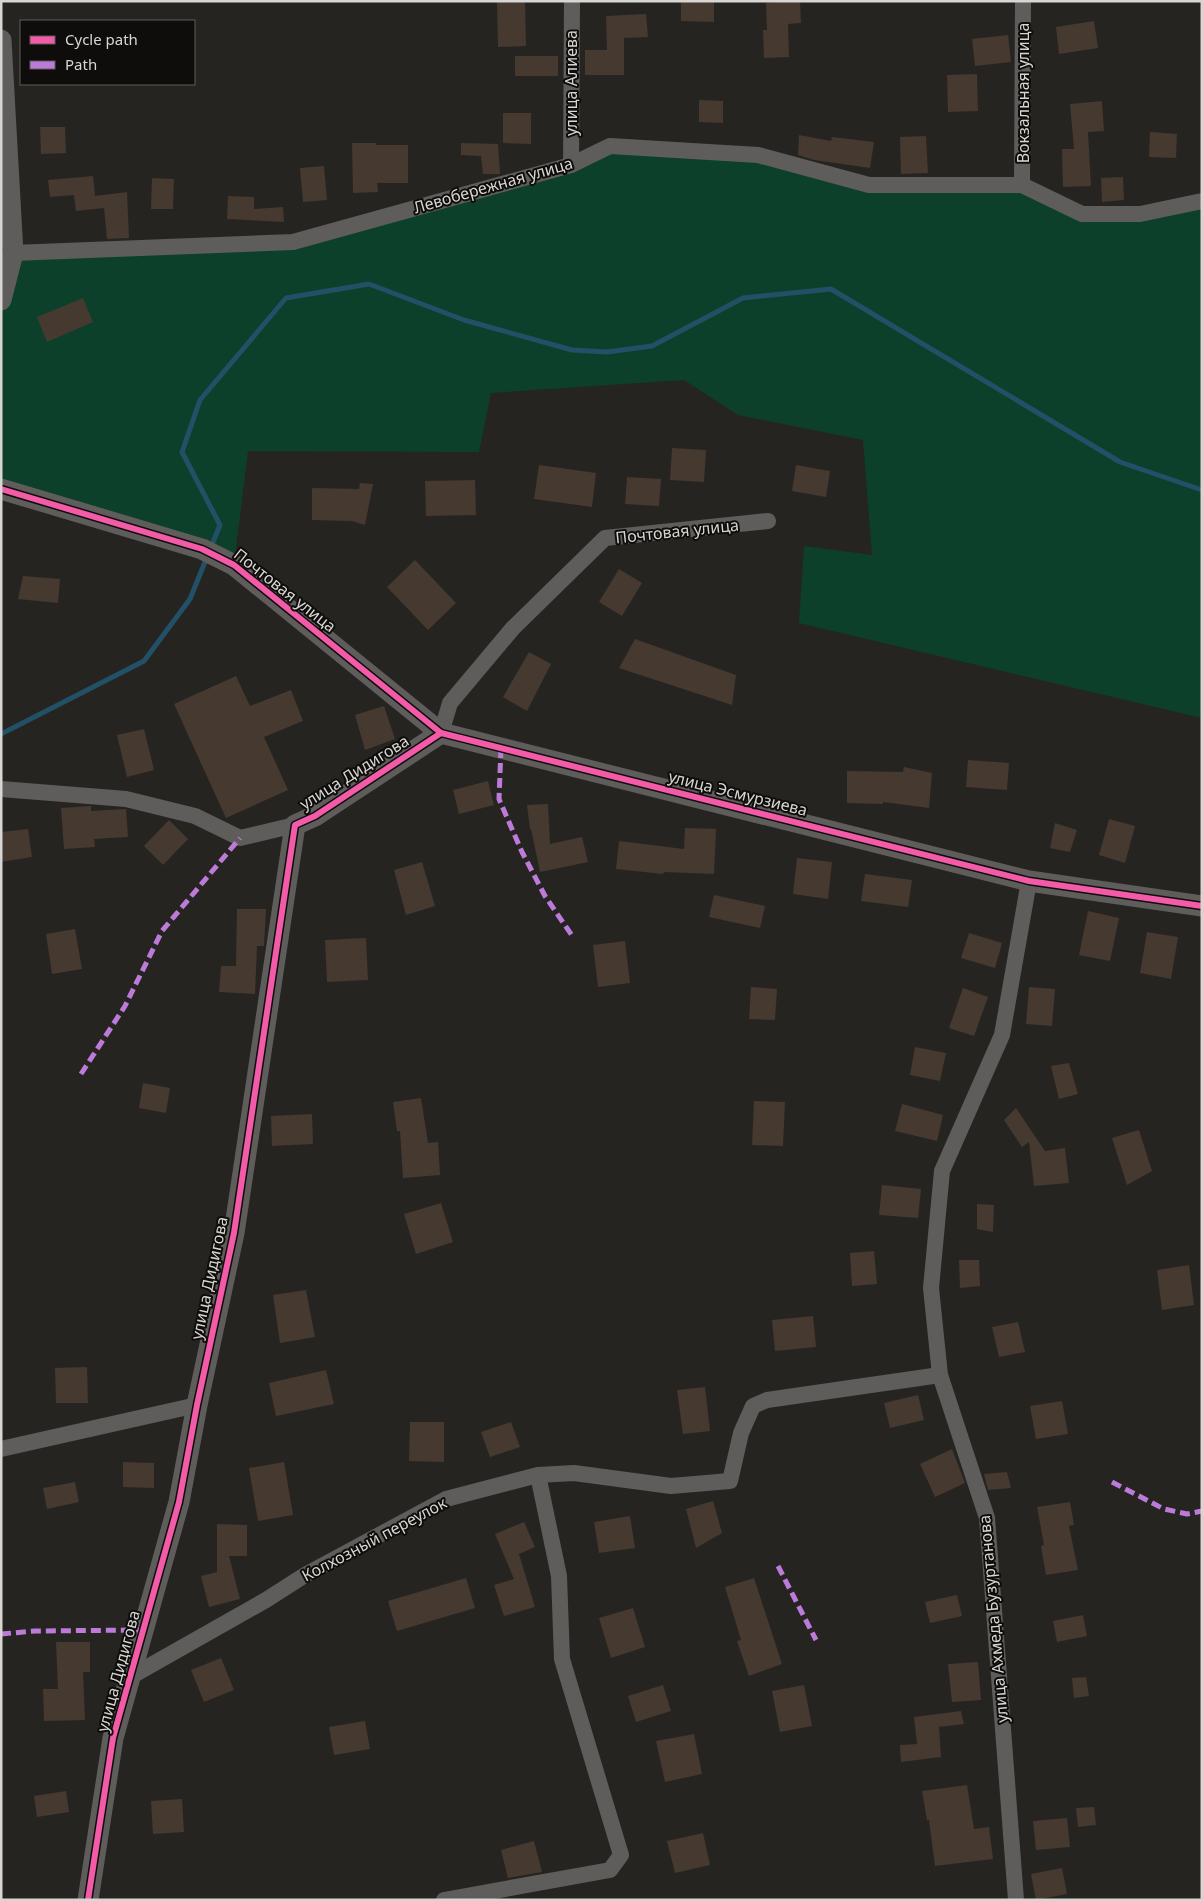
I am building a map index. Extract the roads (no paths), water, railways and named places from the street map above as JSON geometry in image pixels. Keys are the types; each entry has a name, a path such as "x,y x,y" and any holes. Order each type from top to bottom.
{"street":[{"name":"улица Алиева","path":"571,164 572,1"},
{"name":"Вокзальная улица","path":"1022,185 1023,1"},
{"path":"1,40 13,253 1,300"},
{"name":"Левобережная улица","path":"13,253 293,242 571,164 610,146 758,155 869,185 1022,185 1082,214 1140,214 1202,201"},
{"name":"Почтовая улица","path":"1,489 218,556 234,565 441,733 450,703 513,628 605,538 768,522"},
{"name":"улица Дидигова","path":"88,1900 113,1738 179,1502 197,1405 234,1233 295,825 315,816 441,733"},
{"name":"улица Эсмурзиева","path":"441,733 1029,881 1202,906"},
{"path":"1,789 126,799 195,816 240,838 295,825"},
{"name":"улица Ахмеда Бузуртанова","path":"1016,1900 987,1518 940,1375 931,1288 942,1171 1002,1035 1029,881"},
{"name":"Колхозный переулок","path":"130,1677 266,1600 305,1575 446,1499 538,1475 574,1473 671,1486 730,1481 741,1433 753,1406 767,1400 940,1375"},
{"path":"1,1449 197,1405"},
{"path":"444,1900 610,1870 621,1855 562,1660 559,1576 538,1475"}],"waterway":[{"path":"211,547 220,525 182,452 200,400 286,298 369,284 464,320 572,350 607,352 652,346 743,298 831,289 1120,462 1202,490"},
{"path":"1,734 144,661 190,599 207,557"}]}
